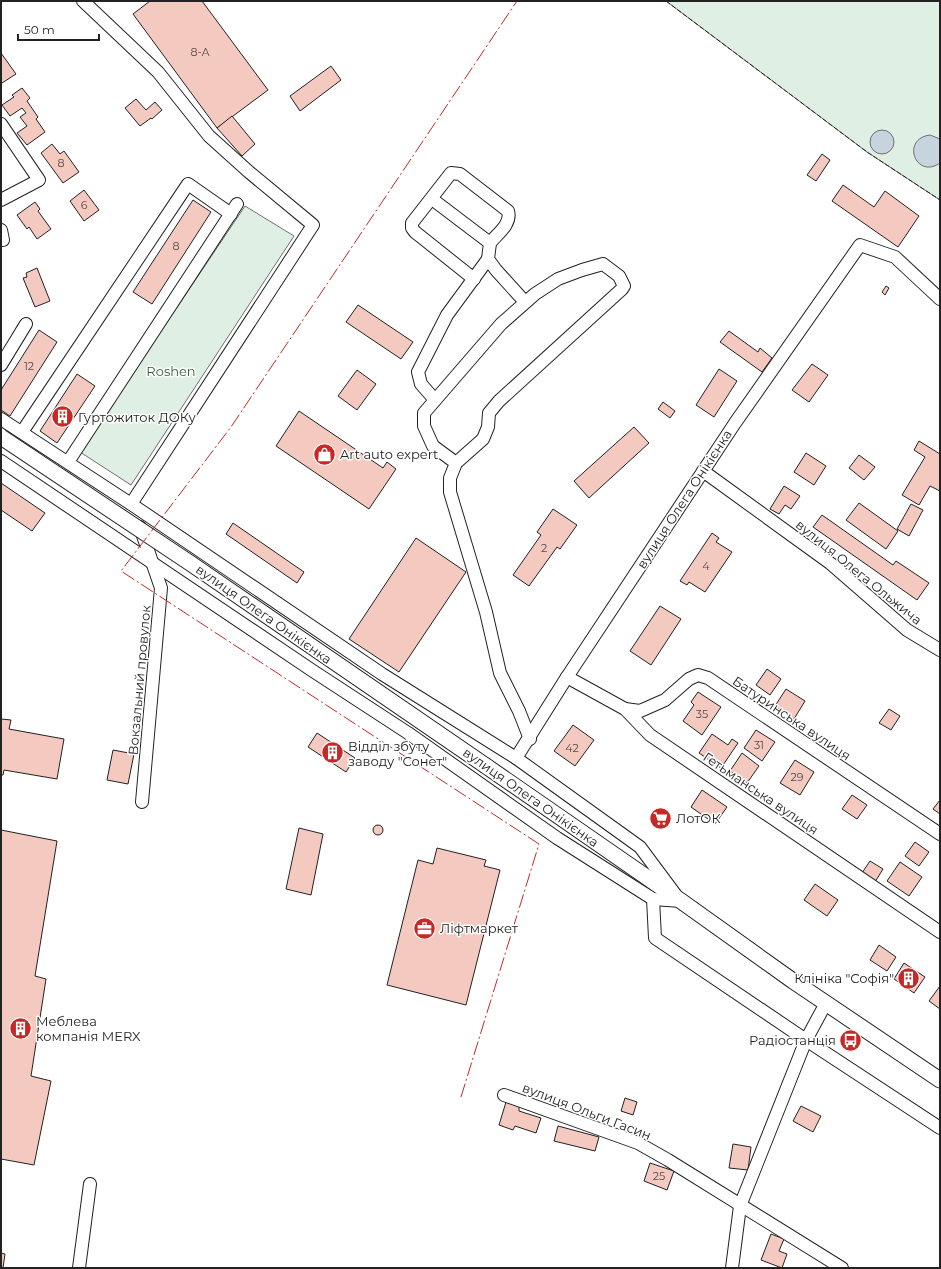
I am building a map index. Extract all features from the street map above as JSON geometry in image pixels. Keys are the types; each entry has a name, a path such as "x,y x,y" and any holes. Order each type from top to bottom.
{"main road":[{"name":"вулиця Олега Онікієнка","path":"1,437 190,563 486,766 826,1003 940,1080"}],"street":[{"path":"83,1 158,72 209,136 249,172 313,225 131,504"},
{"path":"1,124 39,180 1,200"},
{"path":"435,400 421,384 418,372 447,315 474,279 488,259 490,243 507,224 510,216 508,211 460,174 451,173 412,223 412,228 474,279"},
{"path":"22,432 188,184 234,209 68,462"},
{"path":"432,199 490,243"},
{"name":"вулиця Олега Онікієнка","path":"516,758 530,739 567,677 735,423 860,245 895,257 940,299"},
{"path":"488,259 525,302"},
{"path":"456,463 433,446 424,426 424,413 501,324 535,294 558,279 603,264 619,276 624,286 499,401 489,413 488,427 482,439 456,463 450,478 450,492 486,612 500,673 519,711 530,739"},
{"path":"1,365 26,324"},
{"path":"1,418 382,674 516,758 640,847 681,901"},
{"path":"1,461 408,733 557,838 653,899 681,901"},
{"name":"вулиця Олега Ольжича","path":"703,471 830,563 907,630 940,650"},
{"name":"Вокзальний провулок","path":"131,504 161,588 142,802"},
{"path":"363,703 382,674"},
{"name":"Батуринська вулиця","path":"625,710 640,711 666,700 689,679 698,675 708,678 940,834"},
{"name":"Гетьманська вулиця","path":"567,677 625,710 650,735 940,932"},
{"path":"653,899 655,938 940,1128"},
{"path":"732,1268 740,1206 806,1040 826,1003"},
{"name":"вулиця Ольги Гасин","path":"504,1095 638,1143 842,1268"},
{"path":"79,1268 90,1184"}],"green space":[{"path":"666,1 940,1 940,200 867,152"},
{"name":"Roshen","path":"245,206 294,236 131,485 80,452"}],"shaded area":[{"path":"882,130 891,133 894,142 891,151 882,154 873,151 870,142 873,133"},
{"path":"930,135 940,139 940,163 931,167 918,163 914,150 916,143 921,138"}],"building":[{"path":"150,1 202,1 268,90 217,128 133,14"},
{"path":"1,53 16,74 2,83 1,82"},
{"path":"331,66 341,80 300,111 290,96"},
{"path":"22,88 30,98 27,101 38,117 36,119 45,132 27,145 17,133 27,126 20,117 26,113 22,108 10,116 2,105 14,97 12,95"},
{"path":"136,99 146,110 155,102 162,110 152,119 151,118 140,126 125,108"},
{"path":"232,116 255,144 242,156 217,128"},
{"path":"52,144 60,154 64,151 79,172 63,183 41,153"},
{"path":"822,154 830,160 816,181 807,175"},
{"path":"843,185 874,207 885,191 919,216 898,247 832,201"},
{"path":"84,190 99,210 84,221 70,201"},
{"path":"193,200 211,212 152,304 133,292"},
{"path":"35,202 40,209 38,211 51,229 37,239 29,227 27,229 17,215"},
{"path":"37,268 50,301 35,307 23,278 27,277 26,273"},
{"path":"886,286 889,288 885,295 882,292"},
{"path":"358,305 413,342 401,359 346,322"},
{"path":"39,330 57,342 10,416 1,410 1,390"},
{"path":"729,331 758,352 760,348 772,358 762,372 720,342"},
{"path":"812,364 828,375 809,402 792,390"},
{"path":"719,369 737,381 714,417 696,405"},
{"path":"357,370 376,384 357,410 338,396"},
{"name":"Гуртожиток ДОКу","path":"77,374 95,386 57,443 40,431"},
{"path":"663,402 675,411 670,418 658,409"},
{"name":"Art auto expert","path":"299,411 383,468 387,462 396,469 369,509 276,446"},
{"path":"634,427 649,443 589,498 574,481"},
{"path":"919,441 940,454 940,491 930,486 919,505 902,495 925,457 914,450"},
{"path":"806,453 826,466 814,485 794,472"},
{"path":"859,455 875,467 864,480 849,468"},
{"path":"1,483 45,513 32,531 1,510"},
{"path":"784,486 800,496 791,509 785,505 779,514 770,509"},
{"path":"859,503 898,531 886,549 846,520"},
{"path":"911,504 923,510 909,536 897,529"},
{"path":"553,509 577,525 560,549 557,547 529,586 513,575 541,535 537,532"},
{"path":"822,515 893,565 896,561 929,583 917,600 813,527"},
{"path":"233,523 304,572 297,583 226,534"},
{"path":"712,533 719,538 716,542 732,552 705,592 689,582 687,585 680,581"},
{"path":"416,538 466,572 399,672 349,639"},
{"path":"660,606 681,619 651,665 630,651"},
{"path":"767,669 781,679 770,695 756,685"},
{"path":"786,689 805,701 794,719 775,706"},
{"path":"698,692 721,707 702,735 683,721 694,705 691,702"},
{"path":"889,709 900,716 891,730 879,723"},
{"path":"1,719 11,720 9,729 64,739 57,779 4,770 3,775 1,775"},
{"path":"573,725 594,740 575,766 554,751"},
{"path":"756,730 775,742 762,761 744,748"},
{"name":"Відділ збуту заводу \"Сонет\"","path":"317,733 355,758 346,772 308,747"},
{"path":"712,734 728,745 732,739 738,743 721,768 699,753"},
{"path":"113,750 134,754 128,784 107,780"},
{"path":"742,753 759,766 747,783 730,771"},
{"path":"795,760 814,772 800,795 780,783"},
{"path":"702,790 727,807 715,824 691,807"},
{"path":"852,795 867,805 857,819 842,809"},
{"path":"940,800 940,814 933,809"},
{"path":"376,825 380,825 382,826 382,834 376,835 373,832 373,828"},
{"path":"299,828 323,834 311,895 286,889"},
{"name":"Меблева компанія MERX","path":"1,830 57,841 35,976 46,979 31,1076 51,1081 34,1165 1,1159"},
{"path":"915,842 929,852 919,866 905,856"},
{"path":"437,848 486,860 484,866 500,870 466,1005 387,985 418,860 433,864"},
{"path":"870,861 883,869 875,882 862,873"},
{"path":"900,862 922,877 909,896 887,881"},
{"path":"815,884 838,900 827,916 804,900"},
{"path":"879,945 896,957 887,971 870,960"},
{"name":"Клініка \"Софія\"","path":"904,963 925,977 914,993 894,979"},
{"path":"940,986 940,1009 929,1001"},
{"path":"625,1098 637,1102 633,1115 621,1111"},
{"path":"506,1102 519,1106 519,1111 541,1118 536,1133 515,1126 513,1130 499,1125"},
{"path":"801,1106 821,1116 813,1132 793,1121"},
{"path":"558,1126 599,1137 595,1151 554,1141"},
{"path":"733,1144 751,1147 748,1170 729,1168"},
{"path":"650,1163 674,1171 667,1190 644,1181"},
{"path":"771,1234 784,1239 779,1251 787,1254 782,1268 761,1260"},
{"path":"1,1253 5,1254 3,1268 1,1268"}],"fence":[{"path":"666,1 867,152 940,200"}],"power":[{"path":"461,1097 539,844 121,571 231,427 517,1"}],"place":[{"name":"Гуртожиток ДОКу","path":"62,417"},
{"name":"Art auto expert","path":"325,454"},
{"name":"Відділ збуту заводу \"Сонет\"","path":"332,753"},
{"name":"ЛотОК","path":"661,818"},
{"name":"Ліфтмаркет","path":"424,928"},
{"name":"Клініка \"Софія\"","path":"909,978"},
{"name":"Меблева компанія MERX","path":"20,1028"},
{"name":"Радіостанція","path":"851,1040"}]}
